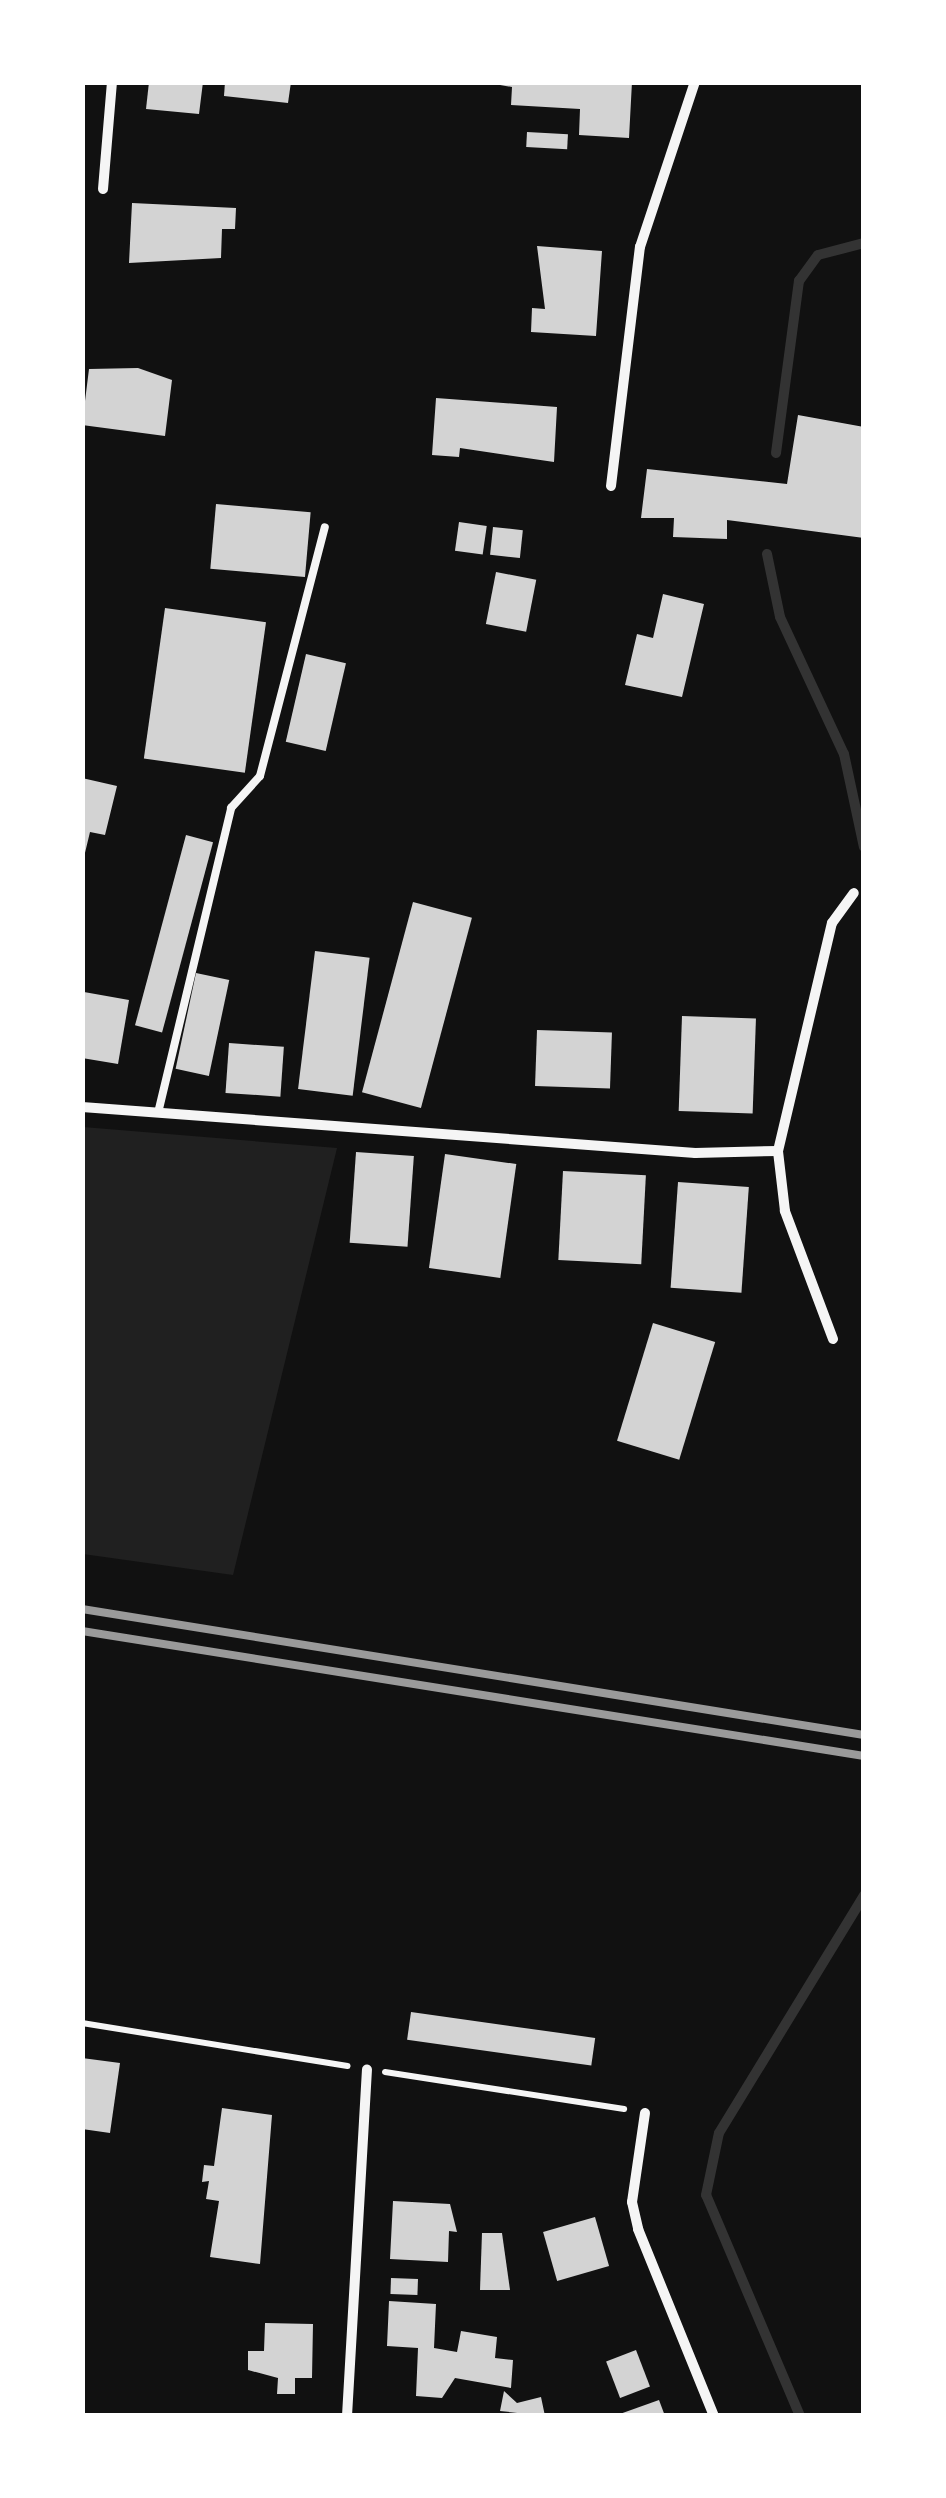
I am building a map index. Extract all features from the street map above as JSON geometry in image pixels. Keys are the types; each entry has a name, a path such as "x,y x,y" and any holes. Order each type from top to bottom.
{"street":[{"path":"103,189 112,82"},
{"path":"611,486 640,247 695,82"},
{"path":"833,1339 785,1211 778,1151 832,922 854,893"},
{"path":"82,1107 695,1153 778,1151"},
{"path":"346,2416 367,2070"},
{"path":"645,2112 632,2202 638,2229 714,2416"}],"lane":[{"path":"158,1113 231,808 260,776 325,528"}],"shaded area":[{"path":"83,1127 337,1148 233,1575 83,1554"}],"building":[{"path":"149,82 203,82 199,114 146,109"},
{"path":"225,82 291,82 288,103 224,96"},
{"path":"483,82 632,82 629,138 579,135 580,109 511,105 512,87"},
{"path":"527,132 568,134 567,149 526,147"},
{"path":"132,203 236,208 235,229 222,229 221,258 129,263"},
{"path":"537,246 602,251 596,336 531,332 532,308 545,309"},
{"path":"138,368 172,380 165,436 82,425 89,369"},
{"path":"436,398 557,407 554,462 460,448 459,457 432,455"},
{"path":"798,415 864,427 864,538 727,520 727,539 673,537 674,518 641,518 647,469 787,484"},
{"path":"216,504 311,512 305,577 210,569"},
{"path":"459,522 487,526 483,555 455,551"},
{"path":"493,527 523,530 520,558 490,555"},
{"path":"496,572 536,580 526,632 486,624"},
{"path":"663,594 704,604 682,697 625,685 637,634 653,638"},
{"path":"165,608 266,622 245,773 144,759"},
{"path":"306,654 346,663 326,751 286,742"},
{"path":"82,778 117,786 105,835 90,832 84,857"},
{"path":"186,835 213,842 162,1033 135,1025"},
{"path":"413,902 472,918 421,1108 362,1092"},
{"path":"315,951 370,958 353,1096 298,1089"},
{"path":"196,973 229,980 209,1076 176,1069"},
{"path":"84,992 129,1000 118,1064 82,1058"},
{"path":"682,1016 756,1019 753,1114 679,1111"},
{"path":"537,1030 612,1033 610,1089 535,1086"},
{"path":"229,1043 284,1047 280,1097 226,1093"},
{"path":"356,1152 414,1156 408,1247 350,1243"},
{"path":"445,1154 516,1164 500,1278 429,1268"},
{"path":"563,1171 646,1175 641,1264 558,1260"},
{"path":"678,1182 749,1187 741,1293 671,1288"},
{"path":"653,1323 715,1342 679,1460 617,1441"},
{"path":"411,2012 595,2038 591,2066 407,2040"},
{"path":"82,2058 120,2063 110,2133 82,2129"},
{"path":"222,2108 272,2115 260,2264 210,2257 219,2201 206,2199 209,2181 202,2182 204,2165 214,2166"},
{"path":"393,2201 450,2204 457,2232 449,2231 448,2262 390,2259"},
{"path":"595,2217 609,2266 557,2281 543,2232"},
{"path":"482,2233 502,2233 510,2290 480,2290"},
{"path":"391,2278 418,2279 417,2295 390,2294"},
{"path":"389,2301 436,2304 434,2348 457,2352 461,2331 497,2337 495,2358 513,2360 511,2388 455,2378 442,2398 416,2396 418,2348 387,2346"},
{"path":"265,2323 313,2324 312,2378 295,2378 295,2394 277,2394 278,2378 248,2370 248,2351 264,2351"},
{"path":"636,2350 650,2386 620,2398 606,2361"},
{"path":"504,2391 517,2403 541,2397 545,2416 500,2411"},
{"path":"659,2400 665,2416 617,2415"}],"waterway":[{"path":"776,453 799,281 818,255 864,243"},
{"path":"767,554 780,617 844,754 864,847"},
{"path":"800,2416 706,2195 719,2133 864,1895"}],"railway":[{"path":"82,1609 864,1735"},
{"path":"82,1631 864,1756"}]}
